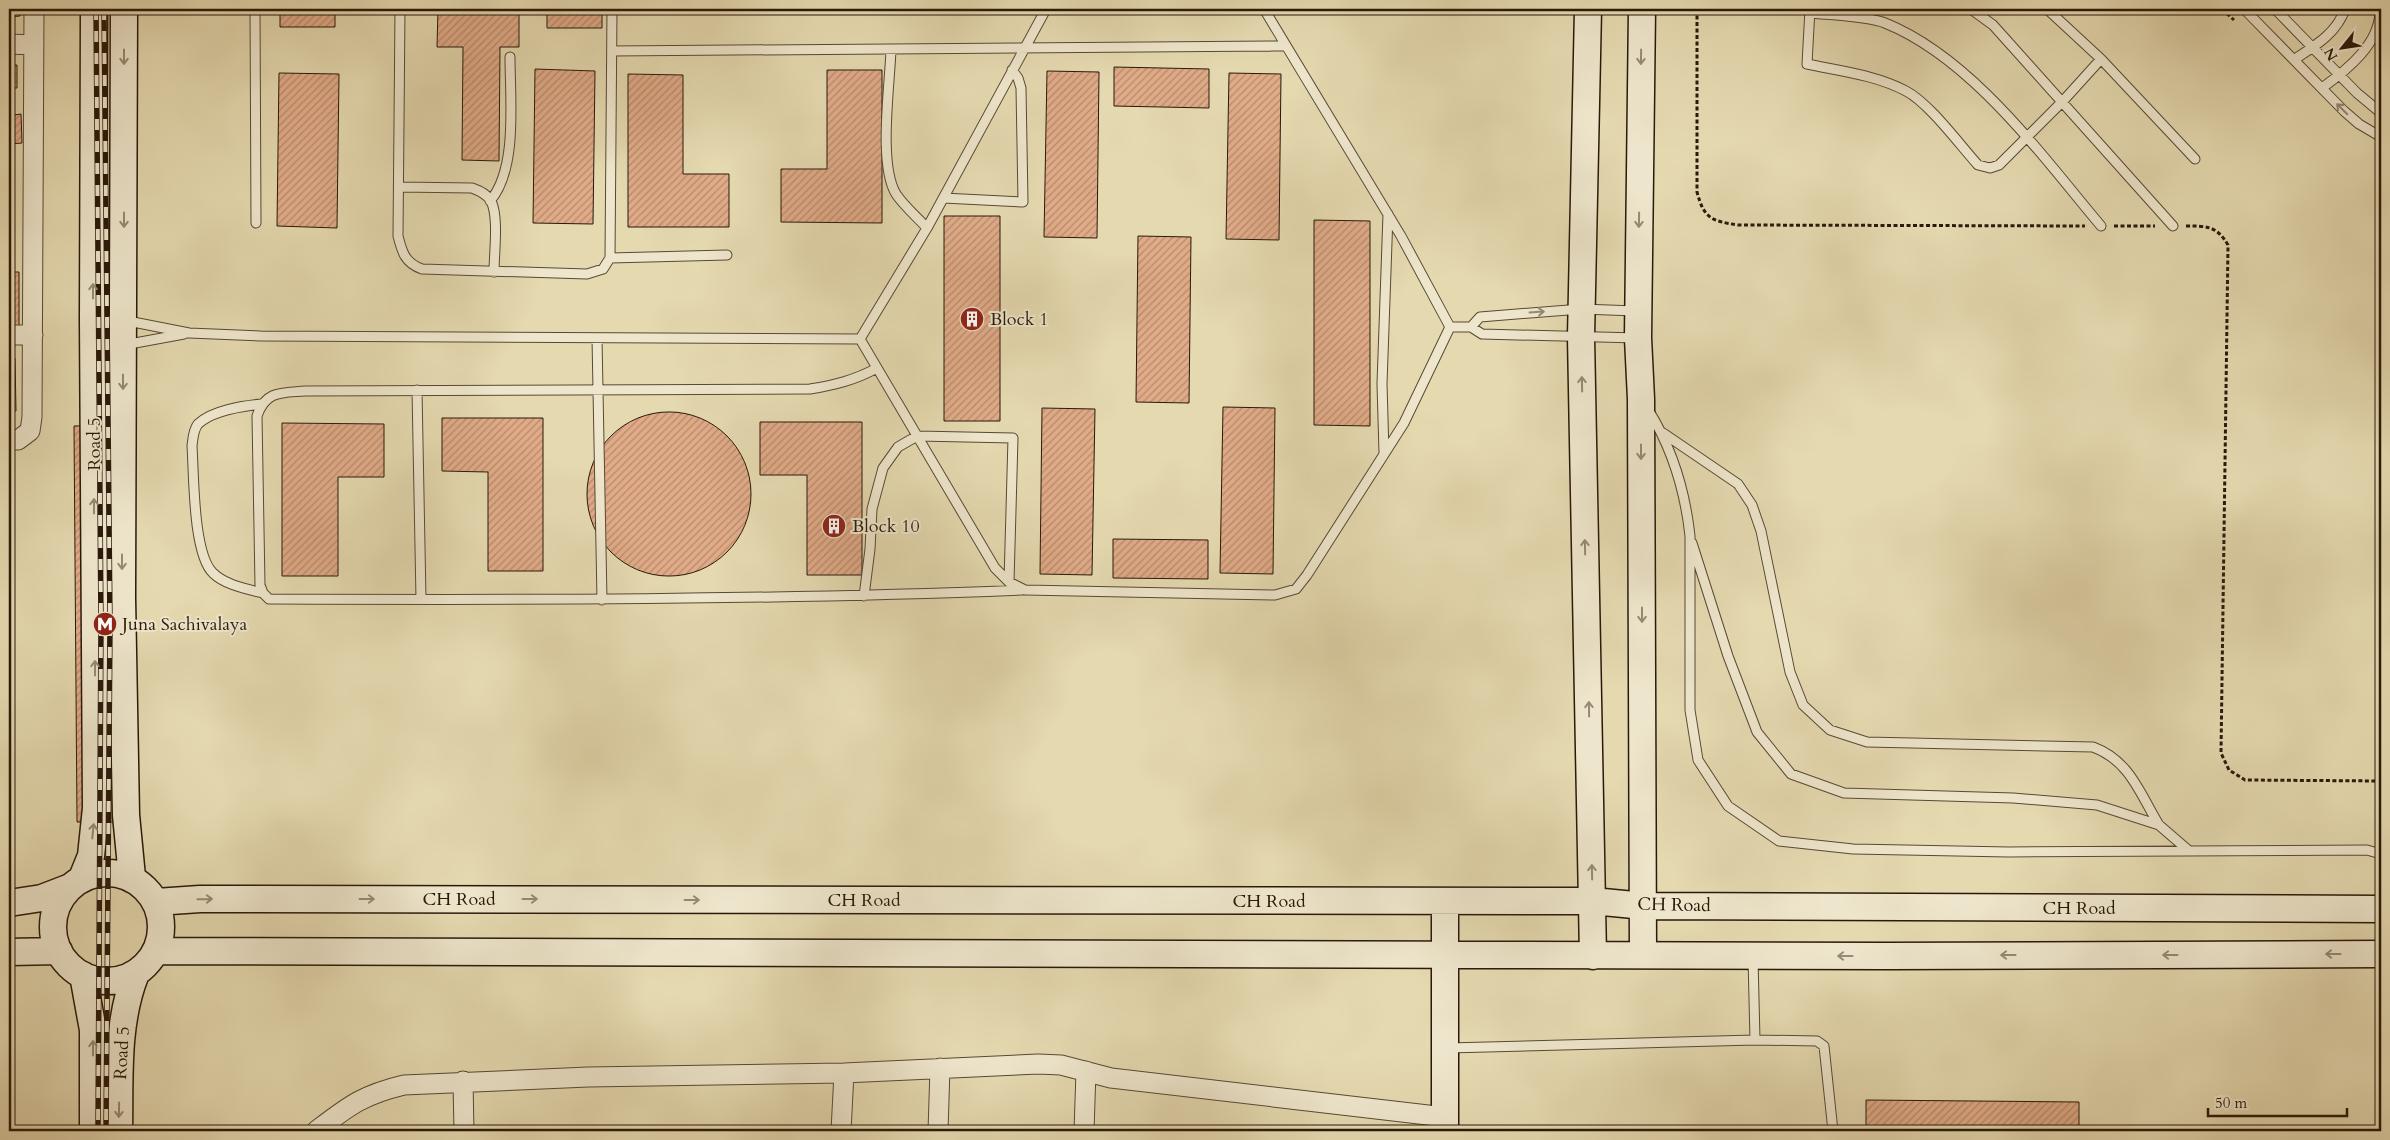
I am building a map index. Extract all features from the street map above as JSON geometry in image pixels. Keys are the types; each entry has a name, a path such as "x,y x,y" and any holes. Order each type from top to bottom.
{"street":[{"path":"9,440 18,440 30,431 32,417 34,9"},
{"name":"Road 5","path":"75,883 90,856 96,808 93,331 94,9"},
{"name":"Road 5","path":"124,9 122,597 126,815 132,877"},
{"path":"1588,9 1581,337 1593,956"},
{"path":"1642,9 1638,338 1641,399 1644,954"},
{"path":"9,44 34,45"},
{"path":"9,335 33,335"},
{"path":"9,903 42,898 98,872 116,872 132,877 146,888 156,902 161,918 162,935 156,951 135,976 116,981 99,981 83,975 69,965 59,952 53,935 53,918 58,902 75,883"},
{"name":"CH Road","path":"156,902 200,899 1593,901 1644,906 2381,909"},
{"path":"316,1131 354,1102 375,1092 404,1085 463,1081 844,1073 1046,1064 1061,1065 1111,1078 1445,1124 1445,902"},
{"path":"156,951 1593,956 1644,954 2381,954"},
{"path":"9,952 59,952"},
{"name":"Road 5","path":"83,975 93,1030 93,1131"},
{"name":"Road 5","path":"119,1131 122,1030 127,996 135,976"},
{"path":"938,1131 940,1068"},
{"path":"1084,1131 1086,1071"},
{"path":"841,1131 844,1073"},
{"path":"463,1081 464,1131"}],"lane":[{"path":"255,9 256,223"},
{"path":"400,9 398,236 402,254 411,265 435,270 587,274 603,269 610,258 612,9"},
{"path":"860,339 927,228 1023,48 1046,9"},
{"path":"1264,9 1388,214 1450,327"},
{"path":"1971,9 1993,24 2173,226"},
{"path":"2047,9 2100,59 2195,159"},
{"path":"2244,9 2359,124 2381,136"},
{"path":"2275,9 2313,46 2339,76 2381,113"},
{"path":"2294,59 2333,31 2341,21 2345,9"},
{"path":"2322,88 2339,76 2373,38 2377,28 2380,9"},
{"path":"2100,59 2063,101 2026,138 1998,165 1990,168 1978,165 1926,108 1908,92 1884,81 1807,64 1810,11 1883,22 1926,43 1964,72 2026,138 2101,226"},
{"path":"612,51 1286,46"},
{"path":"891,49 886,156 890,176 896,194 927,228"},
{"path":"490,201 502,182 507,161 510,131 510,57"},
{"path":"943,198 1023,202 1021,88 1018,78 1012,70"},
{"path":"399,187 472,188 483,192 490,201 494,213 494,272"},
{"path":"1384,454 1382,384 1388,214"},
{"path":"610,258 727,255"},
{"path":"1471,327 1480,317 1582,309 1638,311"},
{"path":"123,333 133,322 189,333"},
{"path":"1450,327 1471,327 1482,334 1638,338"},
{"path":"877,368 858,378 810,389 417,390 280,393 270,396 261,404 219,413 205,419 197,425 193,433 192,446 199,540 203,557 212,573 222,580 263,594 269,599 602,600 864,596 1025,590 1275,595 1296,589 1307,575 1404,423 1450,327"},
{"path":"93,331 123,333"},
{"path":"93,331 271,336 860,339"},
{"path":"597,338 602,600"},
{"path":"860,339 995,568 1009,582 1025,590"},
{"path":"417,390 421,599"},
{"path":"1641,399 1662,433 1680,476 1690,536 1728,656 1758,732 1791,774 1844,793 2013,798 2097,805 2159,825"},
{"path":"261,404 257,416 260,585 263,594"},
{"path":"1662,433 1738,484 1752,505 1761,531 1790,672 1803,705 1830,730 1867,742 2093,747 2110,753 2123,765 2159,825 2188,850"},
{"path":"864,596 870,549 872,509 883,468 898,447 917,436 1013,438 1009,582"},
{"path":"1690,536 1690,710 1698,760 1728,806 1779,841 1853,849 1882,850 2009,852 2368,850 2381,854"},
{"path":"1753,955 1755,1040"},
{"path":"1445,1048 1755,1040 1818,1041 1824,1046 1833,1131"}],"path":[{"path":"1697,9 1697,192 1702,210 1716,222 1747,225 2207,226 2221,234 2228,245 2221,753 2229,770 2244,780 2381,781"}],"building":[{"path":"9,9 20,9 20,16 9,17"},
{"path":"280,9 335,9 335,27 280,27"},
{"path":"438,9 519,9 519,47 500,47 499,161 462,160 463,47 437,47"},
{"path":"547,9 602,9 602,28 547,28"},
{"path":"9,65 17,65 17,88 12,88 13,115 21,114 22,143 9,144"},
{"path":"1114,67 1209,69 1209,108 1114,106"},
{"path":"535,69 595,71 593,224 533,223"},
{"path":"827,70 882,70 882,223 781,222 781,169 827,169"},
{"path":"1047,71 1099,72 1097,238 1044,237"},
{"path":"279,73 339,74 337,228 277,226"},
{"path":"1229,73 1281,74 1279,240 1226,239"},
{"path":"628,74 683,75 683,174 729,174 729,227 628,227"},
{"name":"Block 1","path":"944,216 1000,216 1000,421 944,421"},
{"path":"1314,220 1370,221 1370,426 1314,425"},
{"path":"1138,236 1191,237 1189,403 1136,402"},
{"path":"9,272 19,272 19,326 9,326"},
{"path":"9,358 15,358 16,411 9,411"},
{"path":"1223,407 1275,408 1273,574 1220,573"},
{"path":"1042,408 1095,409 1092,575 1040,574"},
{"path":"677,412 693,415 708,421 733,442 742,455 748,470 751,494 750,510 742,533 721,558 708,567 693,573 661,576 645,573 630,567 605,546 596,533 590,518 587,486 590,470 596,455 617,430 630,421 645,415"},
{"path":"442,418 543,418 543,571 488,571 488,472 442,471"},
{"name":"Block 10","path":"760,422 862,422 862,575 807,575 807,475 760,475"},
{"path":"282,423 384,424 384,477 338,477 338,576 282,576"},
{"path":"131,425 134,822 77,822 74,426"},
{"path":"1113,539 1208,540 1208,579 1113,578"},
{"path":"1866,1100 2079,1102 2079,1131 1866,1131"}],"railway":[{"path":"96,9 101,624 98,1131"},
{"path":"104,9 110,624 106,1131"}],"place":[{"name":"Block 1","path":"972,319"},
{"name":"Block 10","path":"834,526"},
{"name":"Juna Sachivalaya","path":"105,624"}]}
